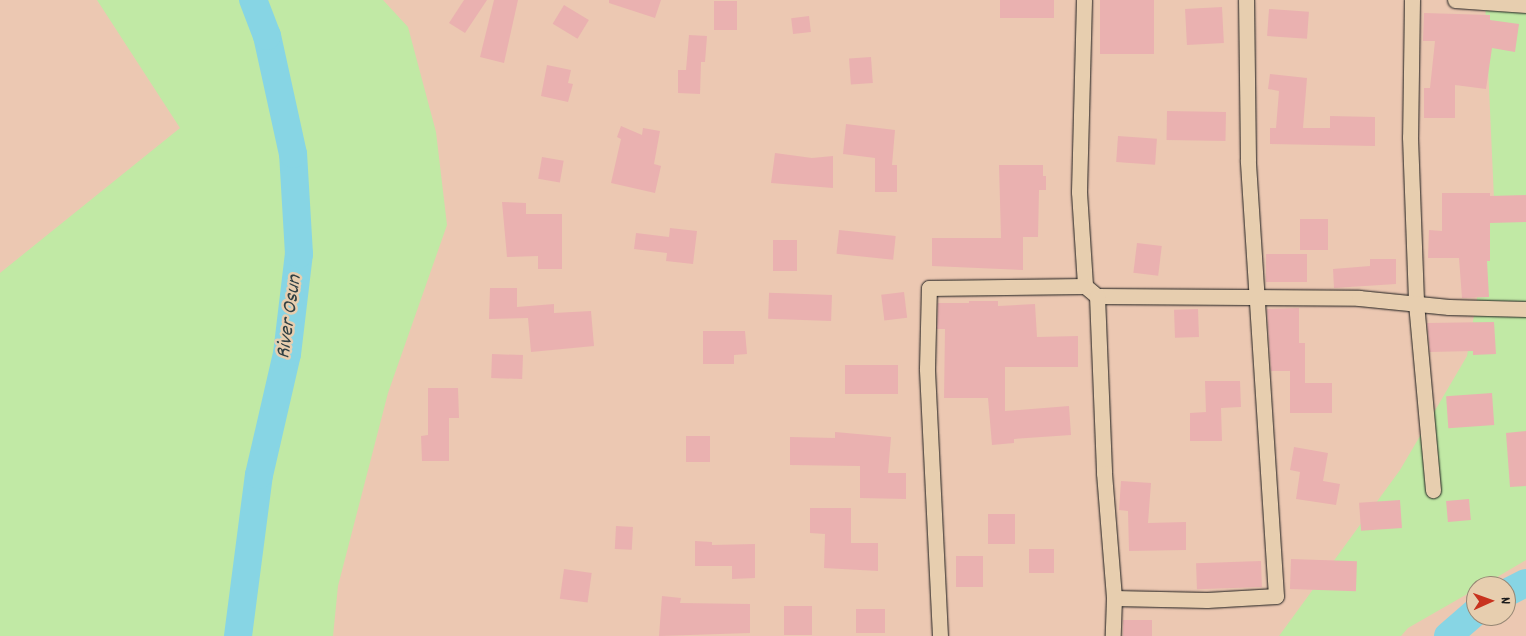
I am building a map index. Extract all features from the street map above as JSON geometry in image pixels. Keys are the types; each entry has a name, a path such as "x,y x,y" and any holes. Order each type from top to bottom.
{"street":[{"path":"1084,0 1079,192 1085,286"},
{"path":"1114,598 1207,600 1276,596 1248,160 1246,0"},
{"path":"1412,0 1410,137 1416,303 1433,490"},
{"path":"1455,0 1526,5"},
{"path":"940,636 927,368 929,288 1085,286 1097,296 1257,297 1416,303 1448,307 1526,308"},
{"path":"1097,296 1104,473 1114,598 1113,636"}],"green space":[{"path":"97,0 383,0 408,27 436,132 447,225 388,393 338,586 333,636 0,636 0,273 180,128"},
{"path":"1485,0 1526,0 1526,560 1499,576 1466,576 1466,595 1408,628 1401,636 1279,636 1400,470 1467,356 1494,199"}],"building":[{"path":"464,0 487,0 465,33 449,23"},
{"path":"494,0 518,0 504,63 480,57"},
{"path":"609,0 661,0 655,18 609,3"},
{"path":"1000,0 1054,0 1054,18 1000,18"},
{"path":"1100,0 1154,0 1154,54 1100,54"},
{"path":"714,1 737,1 737,30 714,30"},
{"path":"564,5 589,20 578,39 553,24"},
{"path":"1222,7 1224,43 1187,45 1185,9"},
{"path":"1269,9 1309,12 1307,39 1267,36"},
{"path":"1424,13 1490,15 1490,20 1519,24 1515,52 1492,48 1486,89 1455,85 1455,118 1424,118 1424,88 1430,88 1435,41 1423,41"},
{"path":"809,16 811,32 793,34 791,18"},
{"path":"689,35 707,36 705,62 701,62 700,94 678,93 678,70 686,70"},
{"path":"871,57 873,83 851,84 849,59"},
{"path":"547,65 571,70 568,83 573,84 568,102 541,96"},
{"path":"1270,74 1307,78 1303,128 1330,128 1330,116 1375,117 1375,146 1270,144 1270,128 1276,128 1279,91 1268,89"},
{"path":"1167,111 1226,112 1225,141 1166,140"},
{"path":"846,124 895,130 892,165 897,165 897,192 875,192 875,158 843,154"},
{"path":"621,126 642,135 643,128 660,131 654,164 661,166 655,193 611,183 621,139 617,137"},
{"path":"1118,136 1157,139 1155,165 1116,162"},
{"path":"775,153 812,158 833,156 833,188 771,183"},
{"path":"542,157 564,161 560,182 538,179"},
{"path":"999,165 1043,165 1043,176 1046,176 1046,190 1039,190 1038,237 1023,237 1023,270 932,266 932,238 1001,238"},
{"path":"1442,193 1490,193 1490,196 1526,195 1526,222 1490,223 1490,261 1487,261 1489,297 1462,298 1459,258 1428,258 1429,230 1442,231"},
{"path":"502,202 526,203 526,214 562,214 562,269 538,269 538,256 507,257"},
{"path":"1300,219 1328,219 1328,250 1300,250"},
{"path":"670,228 697,231 693,264 666,261 667,253 634,249 636,233 669,237"},
{"path":"839,230 896,236 893,260 836,254"},
{"path":"773,240 797,240 797,271 773,271"},
{"path":"1137,243 1162,246 1158,276 1133,273"},
{"path":"1266,254 1307,254 1307,282 1266,282"},
{"path":"1370,259 1396,259 1396,284 1334,288 1333,269 1370,266"},
{"path":"490,288 517,288 517,307 554,304 554,313 591,311 594,346 531,352 528,318 489,319"},
{"path":"904,292 907,318 884,321 881,295"},
{"path":"769,293 832,295 831,321 768,319"},
{"path":"969,301 998,301 998,306 1035,304 1037,337 1078,336 1078,367 1005,367 1005,411 1069,406 1071,435 1014,439 1014,443 992,445 988,398 944,398 945,329 937,329 938,303 969,303"},
{"path":"1299,308 1299,343 1305,343 1305,383 1332,383 1332,413 1290,413 1290,371 1271,371 1267,309"},
{"path":"1198,309 1199,337 1175,338 1174,310"},
{"path":"1494,322 1496,354 1473,355 1473,351 1430,352 1427,323"},
{"path":"703,331 745,331 747,354 734,355 734,364 703,364"},
{"path":"492,354 523,355 522,379 491,378"},
{"path":"845,365 898,365 898,394 845,394"},
{"path":"1205,381 1240,381 1241,407 1221,408 1222,441 1190,441 1190,413 1206,412"},
{"path":"428,388 458,388 459,418 449,418 449,461 422,461 421,436 428,435"},
{"path":"1492,393 1494,425 1448,428 1446,396"},
{"path":"1526,431 1526,486 1510,487 1506,433"},
{"path":"835,432 891,437 888,473 906,473 906,499 860,498 860,466 790,465 790,437 835,438"},
{"path":"686,436 710,436 710,462 686,462"},
{"path":"1294,447 1328,453 1323,481 1340,484 1336,505 1296,499 1300,472 1290,470"},
{"path":"1121,481 1151,483 1148,523 1186,522 1186,550 1129,551 1128,511 1119,510"},
{"path":"1469,499 1471,520 1448,522 1446,501"},
{"path":"1400,500 1402,528 1361,531 1359,503"},
{"path":"810,508 851,508 851,543 878,543 878,571 824,568 825,534 810,533"},
{"path":"988,514 1015,514 1015,544 988,544"},
{"path":"616,526 633,527 632,550 615,549"},
{"path":"695,541 712,542 712,545 755,544 755,578 732,579 732,566 695,566"},
{"path":"1029,549 1054,549 1054,573 1029,573"},
{"path":"956,556 983,556 983,587 956,587"},
{"path":"1291,559 1357,561 1356,591 1290,589"},
{"path":"1261,561 1262,587 1197,589 1196,563"},
{"path":"564,569 592,573 588,603 560,599"},
{"path":"662,596 681,598 680,603 750,604 750,633 659,636"},
{"path":"784,606 812,606 812,635 784,635"},
{"path":"856,609 885,609 885,633 856,633"},
{"path":"1123,620 1152,620 1152,636 1123,636"}],"waterway":[{"name":"River Osun","path":"238,636 259,475 287,354 299,254 293,154 267,36 253,0"},
{"name":"River Osun","path":"1516,588 1526,583"},
{"name":"River Osun","path":"1448,636 1466,621"}]}
